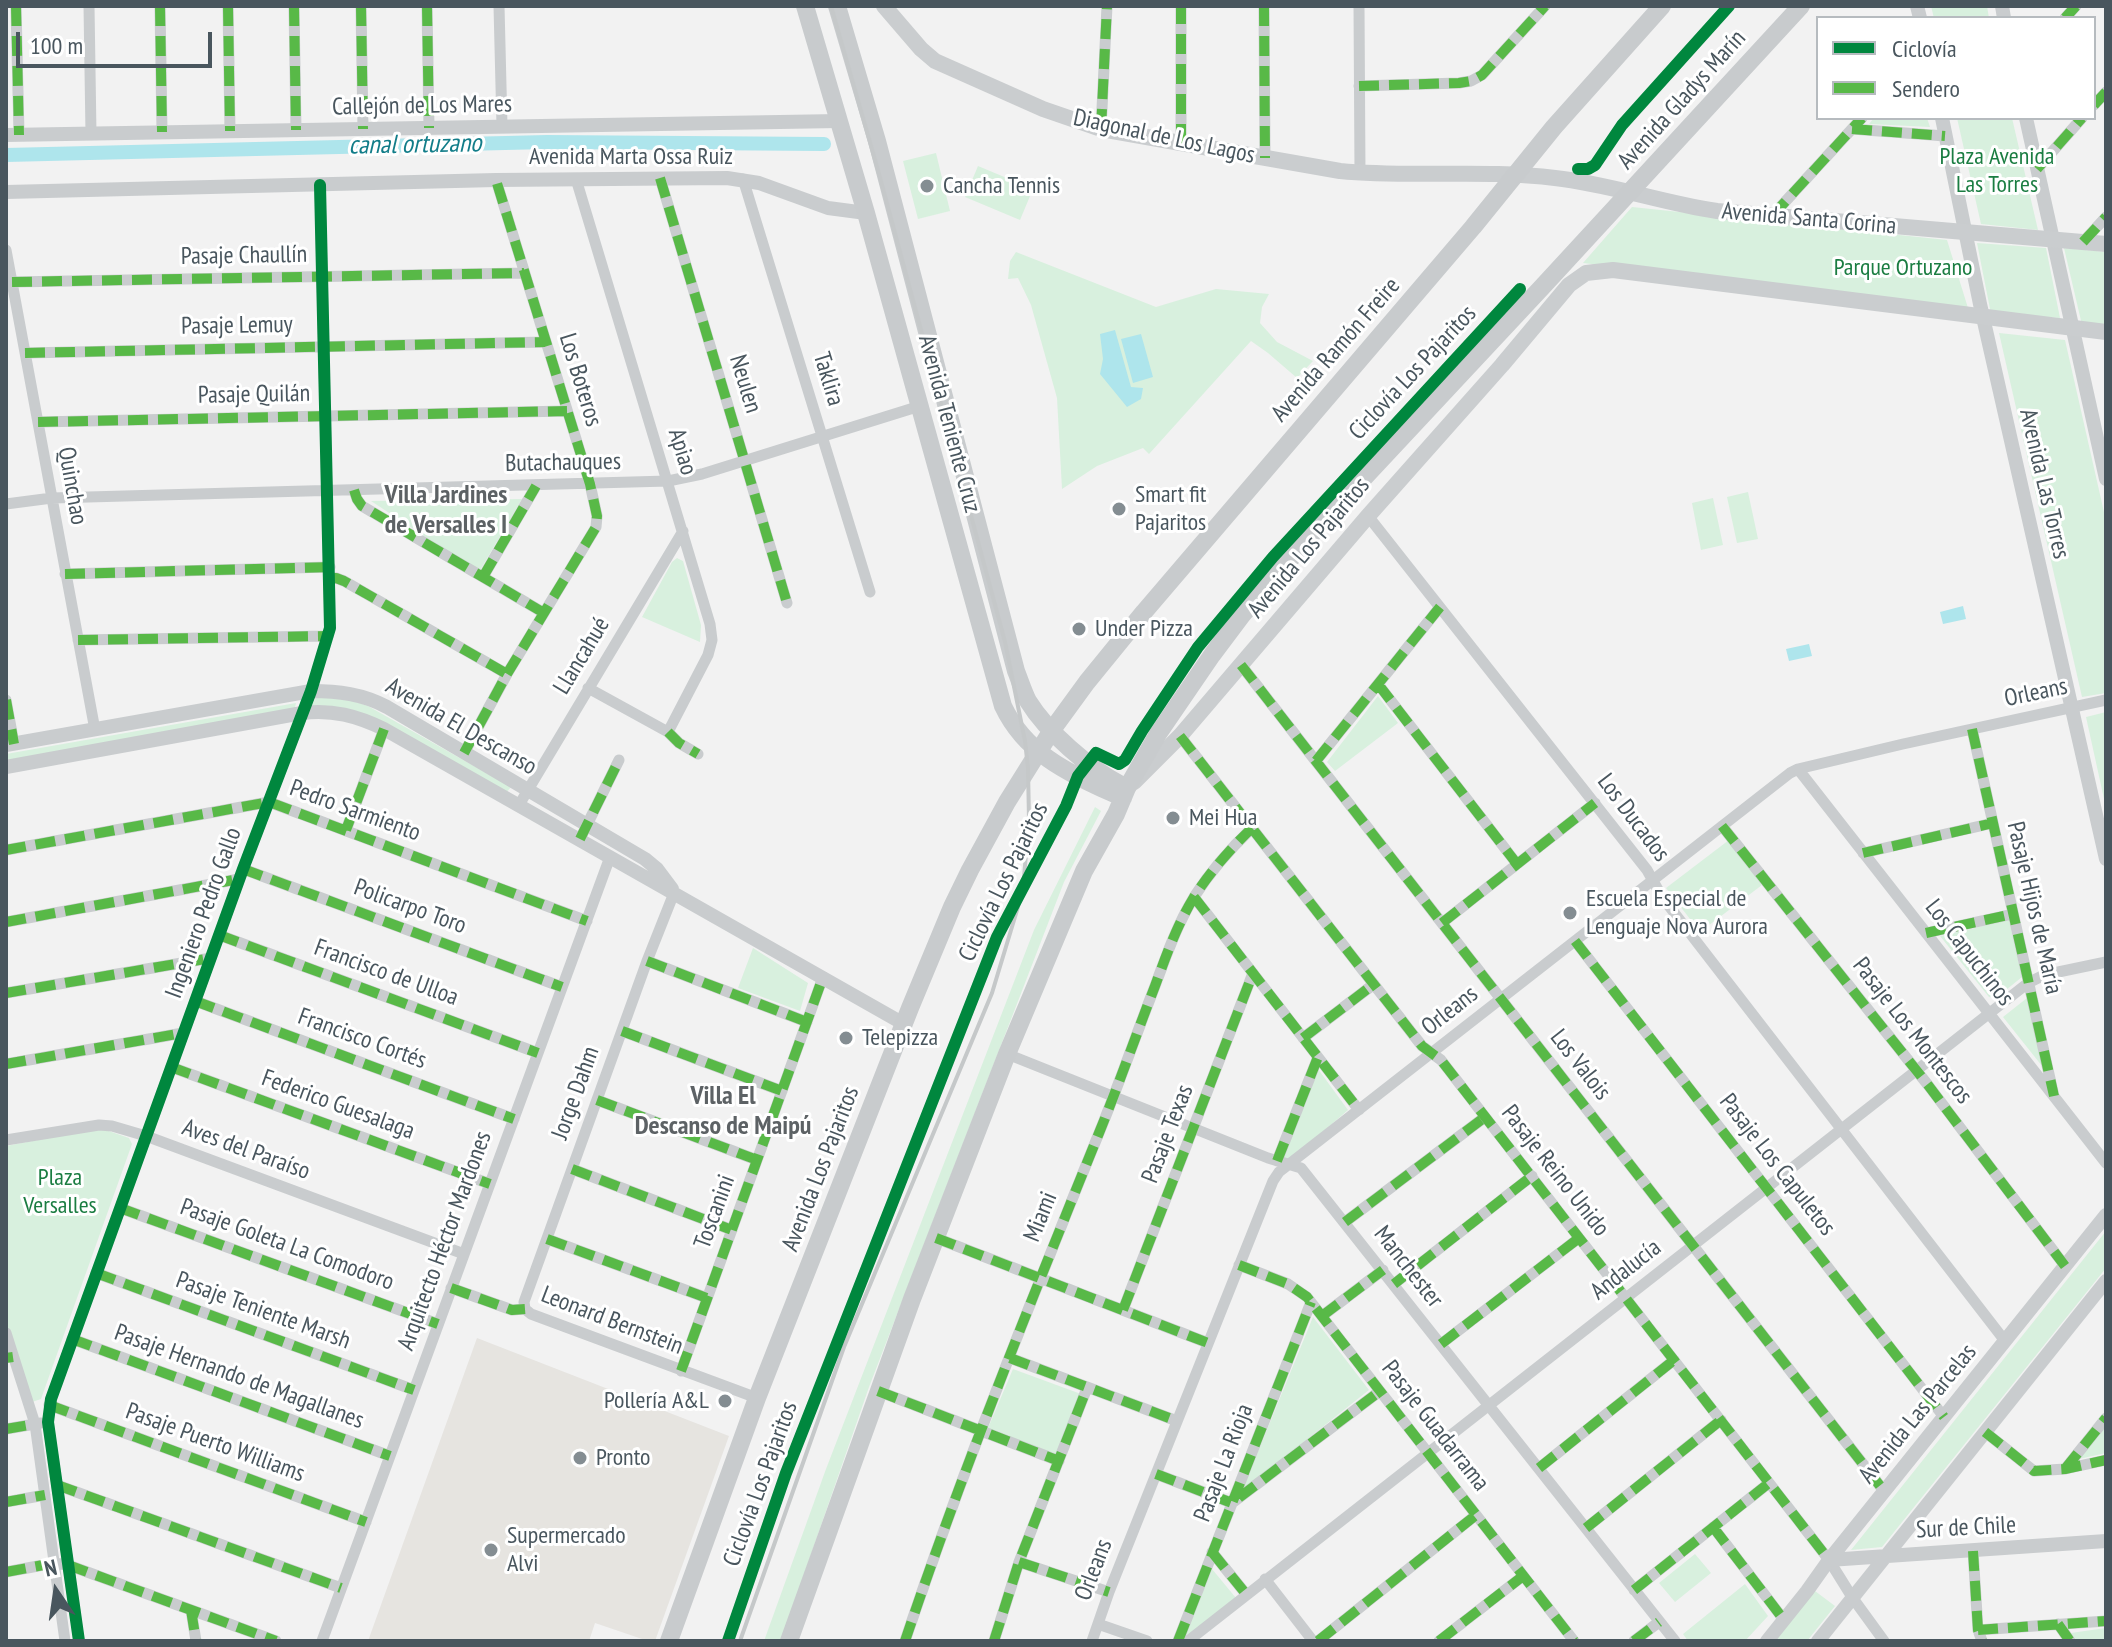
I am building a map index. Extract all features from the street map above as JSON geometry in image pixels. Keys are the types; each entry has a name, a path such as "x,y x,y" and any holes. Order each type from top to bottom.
{"main road":[{"name":"Avenida Teniente Cruz","path":"805,6 1003,706 1018,732 1038,753 1064,769 1125,793"},
{"name":"Avenida Teniente Cruz","path":"837,6 877,141 1016,671 1029,703 1052,730 1125,793"},
{"name":"Diagonal de Los Lagos","path":"884,6 935,61 1043,109 1101,129 1360,173 1516,174"},
{"name":"Avenida Ramón Freire","path":"1052,730 1144,612 1584,93 1662,6"},
{"name":"Avenida Gladys Marín","path":"1631,191 1801,6"},
{"path":"1478,173 1491,182 1493,202"},
{"name":"Avenida Santa Corina","path":"1516,174 1631,191 1698,208 2106,244"},
{"name":"Avenida Los Pajaritos","path":"789,1641 878,1391 1007,1054 1084,871 1158,734 1212,655 1275,576 1631,191"},
{"name":"Avenida Los Pajaritos","path":"1125,793 1180,736 1368,516 1580,276 1593,271 1613,270 1981,311"},
{"path":"1981,311 2070,321 2106,332"},
{"name":"Avenida Los Pajaritos","path":"669,1641 757,1398 938,940 970,870 1007,802 1052,730"}],"street":[{"path":"12,135 16,6"},
{"path":"89,6 91,134"},
{"path":"160,6 162,132"},
{"path":"228,6 230,131"},
{"path":"294,6 296,130"},
{"path":"361,6 363,129"},
{"path":"427,6 429,128"},
{"path":"499,6 502,126"},
{"path":"1101,129 1107,6"},
{"path":"1181,6 1181,144"},
{"path":"1264,6 1265,158"},
{"path":"1359,6 1360,173"},
{"path":"1359,86 1471,81 1482,75 1545,6"},
{"path":"1772,216 1860,120"},
{"name":"Avenida Las Torres","path":"1942,120 1981,311 2106,859"},
{"path":"2026,120 2106,479"},
{"path":"2037,169 2080,120"},
{"name":"Callejón de Los Mares","path":"12,135 839,121"},
{"path":"1852,129 1945,136"},
{"name":"Neulen","path":"660,178 787,603"},
{"name":"Apiao","path":"576,179 709,617 712,640 708,655 668,732"},
{"name":"Avenida Marta Ossa Ruiz","path":"6,192 496,180 743,179 828,208 866,213"},
{"name":"Taklira","path":"743,179 870,592"},
{"name":"Los Boteros","path":"464,753 507,674 596,527 597,516 590,484 496,180"},
{"name":"Ingeniero Pedro Gallo","path":"79,1641 48,1422 49,1405 241,874 311,691 328,636 330,573 320,185"},
{"path":"2083,242 2106,217"},
{"name":"Quinchao","path":"6,250 95,730"},
{"name":"Pasaje Chaullín","path":"12,282 524,273"},
{"name":"Pasaje Lemuy","path":"25,353 545,342"},
{"name":"Butachauques","path":"6,504 52,498 668,481 702,474 920,406"},
{"name":"Pasaje Quilán","path":"38,422 567,411"},
{"path":"483,577 536,486"},
{"path":"354,490 362,506 544,613"},
{"name":"Los Ducados","path":"1368,516 1647,870 1662,897 2005,1341"},
{"name":"Llancahué","path":"519,805 683,531"},
{"path":"65,574 330,573 507,674"},
{"path":"1316,761 1440,607"},
{"path":"78,640 328,636"},
{"name":"Los Valois","path":"1241,665 1884,1491"},
{"path":"1378,684 1517,864"},
{"path":"588,688 668,732 698,754"},
{"name":"Avenida El Descanso","path":"10,744 311,691 341,692 376,701 527,791 610,857 904,1024"},
{"path":"6,700 10,744"},
{"name":"Orleans","path":"1092,1641 1239,1265 1279,1172 1798,769 2106,700"},
{"name":"Avenida El Descanso","path":"6,767 302,713 322,711 345,714 384,729 519,805 645,859 657,869 674,893"},
{"path":"346,830 384,729"},
{"name":"Pasaje Hijos de María","path":"1972,729 2054,1096"},
{"name":"Pasaje Reino Unido","path":"1180,736 1422,1046 1441,1060 1532,1176 1829,1560 1884,1641"},
{"path":"583,833 619,760"},
{"name":"Los Capuchinos","path":"1798,769 2106,1163"},
{"name":"Pedro Sarmiento","path":"6,850 269,802 587,921"},
{"path":"1442,923 1595,803"},
{"path":"1863,853 1993,823"},
{"name":"Pasaje Los Montescos","path":"1722,826 1917,1071 2065,1266"},
{"name":"Miami","path":"905,1641 1040,1278 1172,940 1194,897 1219,862 1252,828"},
{"name":"Arquitecto Héctor Mardones","path":"322,1641 610,857"},
{"path":"6,922 241,874"},
{"name":"Policarpo Toro","path":"241,874 562,987"},
{"name":"Jorge Dahm","path":"525,1309 524,1302 674,893"},
{"path":"1194,897 1359,1110"},
{"path":"1926,933 2013,914"},
{"name":"Francisco de Ulloa","path":"219,935 538,1053"},
{"name":"Pasaje Los Capuletos","path":"1575,941 1944,1417"},
{"path":"6,993 211,958"},
{"path":"647,961 807,1022"},
{"name":"Andalucía","path":"1188,1641 2028,983 2044,975 2106,962"},
{"name":"Pasaje Texas","path":"1123,1310 1253,973"},
{"name":"Toscanini","path":"681,1371 823,977"},
{"path":"1303,1038 1374,984"},
{"name":"Francisco Cortés","path":"195,1001 514,1119"},
{"path":"622,1031 782,1091"},
{"path":"6,1064 183,1033"},
{"name":"Manchester","path":"1007,1054 1301,1168 1675,1641"},
{"path":"1277,1161 1318,1057"},
{"name":"Federico Guesalaga","path":"171,1067 490,1184"},
{"path":"597,1100 757,1160"},
{"path":"1345,1222 1485,1117"},
{"name":"Aves del Paraíso","path":"6,1140 99,1125 112,1126 464,1254"},
{"path":"572,1169 732,1230"},
{"path":"1394,1284 1532,1176"},
{"name":"Pasaje Goleta La Comodoro","path":"120,1208 438,1324"},
{"name":"Avenida Las Parcelas","path":"1767,1641 2106,1215"},
{"path":"936,1238 1208,1343"},
{"path":"1441,1344 1579,1238"},
{"path":"547,1239 707,1298"},
{"name":"Pasaje Guadarrama","path":"1239,1265 1288,1284 1311,1302 1574,1641"},
{"path":"1322,1316 1383,1270"},
{"name":"Pasaje Teniente Marsh","path":"96,1273 414,1390"},
{"path":"1818,1641 2106,1281"},
{"name":"Leonard Bernstein","path":"451,1288 512,1310 525,1309 531,1314 757,1398"},
{"name":"Pasaje La Rioja","path":"1178,1641 1311,1302"},
{"path":"6,1333 10,1357 35,1424 65,1641"},
{"name":"Pasaje Hernando de Magallanes","path":"72,1339 390,1456"},
{"path":"1010,1358 1177,1421"},
{"path":"1539,1468 1674,1360"},
{"path":"994,1641 1019,1562 1087,1388"},
{"path":"878,1391 1059,1461"},
{"path":"1156,1474 1232,1503 1380,1391"},
{"name":"Pasaje Puerto Williams","path":"49,1405 366,1522"},
{"path":"2065,1469 2106,1418"},
{"path":"1586,1528 1721,1420"},
{"path":"6,1429 48,1422"},
{"path":"1985,1432 2034,1471 2065,1469 2106,1460"},
{"path":"1634,1590 1769,1483"},
{"path":"57,1485 341,1588"},
{"path":"6,1502 45,1495"},
{"path":"1265,1579 1315,1641 1476,1515"},
{"path":"1713,1527 1784,1620"},
{"name":"Sur de Chile","path":"1829,1560 2106,1541"},
{"path":"1973,1551 1980,1635 2106,1621"},
{"path":"1212,1552 1246,1594"},
{"path":"1019,1562 1109,1592"},
{"path":"6,1572 54,1563 68,1565 276,1641"},
{"path":"1439,1641 1523,1576"},
{"path":"191,1610 196,1641"},
{"path":"1634,1641 1659,1622"},
{"path":"1098,1624 1147,1641"},
{"path":"2058,1624 2070,1641"}],"shaded area":[{"path":"477,1338 729,1436 655,1641 595,1623 589,1641 368,1641"}],"green space":[{"path":"1931,6 1987,6 1989,16 1934,16"},
{"path":"1872,120 1928,120 1930,127 1869,124"},
{"name":"Plaza Avenida Las Torres","path":"1957,120 2012,120 2038,230 1981,224"},
{"name":"Cancha Tennis","path":"936,153 950,211 918,219 903,161"},
{"name":"Cancha Tennis","path":"978,166 1033,189 1020,220 965,197"},
{"name":"Parque Ortuzano","path":"1632,207 1947,240 1968,308 1583,263"},
{"path":"1977,243 2046,248 2060,318 1991,314"},
{"path":"2064,248 2106,252 2106,327 2082,325"},
{"path":"1016,252 1156,307 1216,289 1269,294 1262,307 1260,323 1277,342 1313,361 1297,378 1251,341 1149,454 1143,448 1097,466 1062,489 1057,398 1031,305 1018,278 1008,279 1010,261"},
{"path":"1999,333 2065,340 2106,521 2106,693 2082,697"},
{"path":"1748,492 1758,539 1737,543 1727,497"},
{"path":"1713,498 1723,545 1701,550 1692,503"},
{"path":"522,499 479,572 371,501"},
{"path":"677,558 683,561 701,625 700,642 642,617"},
{"path":"338,696 368,706 511,787 506,793 376,720 311,707 316,697"},
{"path":"1378,696 1398,723 1335,771 1327,762"},
{"path":"296,703 294,712 6,762 6,754"},
{"path":"2106,712 2106,808 2086,717"},
{"path":"1095,807 1101,811 1064,882 869,1387 781,1641 764,1641 826,1469 1034,930"},
{"path":"1729,840 1762,885 1700,932 1666,888"},
{"path":"2009,920 2022,977 1996,998 1989,997 1940,936"},
{"path":"753,948 808,983 800,1011 738,988"},
{"path":"2027,998 2046,1071 2003,1017"},
{"path":"1318,1069 1348,1110 1287,1163 1282,1160"},
{"name":"Plaza Versalles","path":"100,1128 129,1138 132,1144 41,1399 32,1402 6,1321 6,1146"},
{"path":"2106,1231 2106,1268 1882,1547 1851,1550"},
{"path":"1313,1317 1369,1390 1242,1491"},
{"path":"1013,1369 1081,1394 1057,1458 988,1428"},
{"path":"2106,1425 2106,1453 2079,1459"},
{"path":"1695,1554 1711,1573 1675,1602 1659,1583"},
{"path":"1212,1569 1236,1598 1184,1638"},
{"path":"1745,1584 1768,1616 1745,1641 1688,1641 1683,1634"},
{"path":"1815,1591 1835,1606 1807,1641 1774,1641"},
{"path":"2106,1628 2106,1641 2077,1641 2071,1633"}],"water":[{"path":"1115,330 1131,387 1143,388 1141,399 1127,407 1100,374 1103,359 1100,334"},
{"path":"1141,334 1153,377 1133,383 1121,339"},
{"path":"1963,606 1966,619 1943,624 1940,612"},
{"path":"1809,644 1812,656 1789,661 1786,649"}],"waterway":[{"name":"canal ortuzano","path":"6,155 547,142 824,144"}],"railway":[{"path":"740,1641 844,1347 992,993 1018,907 1029,820 1025,741 1005,642 831,6"}],"marked path":[{"path":"16,6 19,135"},
{"path":"160,6 162,132"},
{"path":"228,6 230,131"},
{"path":"294,6 296,130"},
{"path":"361,6 363,129"},
{"path":"427,6 429,128"},
{"path":"1101,129 1107,6"},
{"path":"1181,6 1181,144"},
{"path":"1264,6 1265,158"},
{"path":"1359,86 1471,81 1482,75 1545,6"},
{"path":"2067,16 2076,6"},
{"path":"2096,103 2106,92"},
{"path":"1772,216 1860,120"},
{"path":"2037,169 2080,120"},
{"path":"1852,129 1945,136"},
{"path":"660,178 787,603"},
{"path":"464,753 507,674 596,527 597,516 590,484 496,180"},
{"path":"2083,242 2106,217"},
{"path":"12,282 524,273"},
{"path":"25,353 545,342"},
{"path":"38,422 567,411"},
{"path":"483,577 536,486"},
{"path":"354,490 362,506 544,613"},
{"path":"65,574 330,567"},
{"path":"330,579 344,581 507,674"},
{"path":"1316,761 1440,607"},
{"path":"78,640 328,636"},
{"path":"1241,665 1884,1491"},
{"path":"1378,684 1517,864"},
{"path":"6,700 14,744"},
{"path":"346,830 384,729"},
{"path":"1972,729 2054,1096"},
{"path":"668,732 698,754"},
{"path":"1180,736 1422,1046 1441,1060 1829,1560"},
{"path":"580,839 619,760"},
{"path":"6,850 269,802 587,921"},
{"path":"1442,923 1595,803"},
{"path":"1863,853 1993,823"},
{"path":"1722,826 1928,1085 2065,1266"},
{"path":"905,1641 974,1449 1172,941 1200,888 1252,828"},
{"path":"243,869 562,987"},
{"path":"6,922 239,879"},
{"path":"1194,897 1359,1110"},
{"path":"1926,933 2013,914"},
{"path":"219,935 538,1053"},
{"path":"1575,941 1944,1417"},
{"path":"6,993 211,958"},
{"path":"647,961 807,1022"},
{"path":"1123,1310 1253,973"},
{"path":"681,1371 823,977"},
{"path":"1303,1038 1374,984"},
{"path":"195,1001 514,1119"},
{"path":"622,1031 782,1091"},
{"path":"6,1064 183,1033"},
{"path":"1277,1161 1318,1057"},
{"path":"171,1067 490,1184"},
{"path":"597,1100 757,1160"},
{"path":"1345,1222 1485,1117"},
{"path":"572,1169 732,1230"},
{"path":"1394,1284 1532,1176"},
{"path":"120,1208 438,1324"},
{"path":"936,1238 1208,1343"},
{"path":"1441,1344 1579,1238"},
{"path":"547,1239 707,1298"},
{"path":"1239,1265 1288,1284 1307,1297 1574,1641"},
{"path":"1322,1316 1383,1270"},
{"path":"96,1273 414,1390"},
{"path":"451,1288 512,1310 525,1309"},
{"path":"1178,1641 1311,1302"},
{"path":"72,1339 390,1456"},
{"path":"6,1358 13,1357"},
{"path":"1010,1358 1177,1421"},
{"path":"1539,1468 1674,1360"},
{"path":"994,1641 1019,1562 1087,1388"},
{"path":"878,1391 1059,1461"},
{"path":"1156,1474 1232,1503 1380,1391"},
{"path":"49,1405 366,1522"},
{"path":"2065,1469 2106,1418"},
{"path":"1586,1528 1721,1420"},
{"path":"6,1429 35,1424"},
{"path":"1985,1432 2034,1471 2065,1469 2106,1460"},
{"path":"1634,1590 1769,1483"},
{"path":"57,1485 341,1588"},
{"path":"6,1502 45,1495"},
{"path":"1318,1641 1476,1515"},
{"path":"1713,1527 1784,1620"},
{"path":"1973,1551 1978,1630 1982,1641"},
{"path":"1212,1552 1246,1594"},
{"path":"1019,1562 1109,1592"},
{"path":"6,1572 54,1563"},
{"path":"68,1565 276,1641"},
{"path":"1439,1641 1523,1576"},
{"path":"191,1610 196,1641"},
{"path":"1978,1630 2106,1621"},
{"path":"1634,1641 1659,1622"},
{"path":"2058,1624 2070,1641"}],"cycle path":[{"path":"1578,169 1595,165 1622,125 1729,6"},
{"path":"79,1641 48,1422 51,1399 243,869 311,691 330,628 320,185"},
{"name":"Ciclovía Los Pajaritos","path":"728,1641 786,1473 997,937 1066,806 1078,776 1096,753 1119,764 1125,760 1198,647 1273,557 1520,289"}],"place":[{"name":"Cancha Tennis","path":"927,186"},
{"name":"Smart fit Pajaritos","path":"1119,509"},
{"name":"Under Pizza","path":"1079,629"},
{"name":"Mei Hua","path":"1173,818"},
{"name":"Escuela Especial de Lenguaje Nova Aurora","path":"1570,913"},
{"name":"Telepizza","path":"846,1038"},
{"name":"Pollería A&L","path":"725,1401"},
{"name":"Pronto","path":"580,1458"},
{"name":"Supermercado Alvi","path":"491,1550"}],"district":[{"name":"Villa Jardines de Versalles I","path":"446,511"},
{"name":"Villa El Descanso de Maipú","path":"723,1112"}]}
